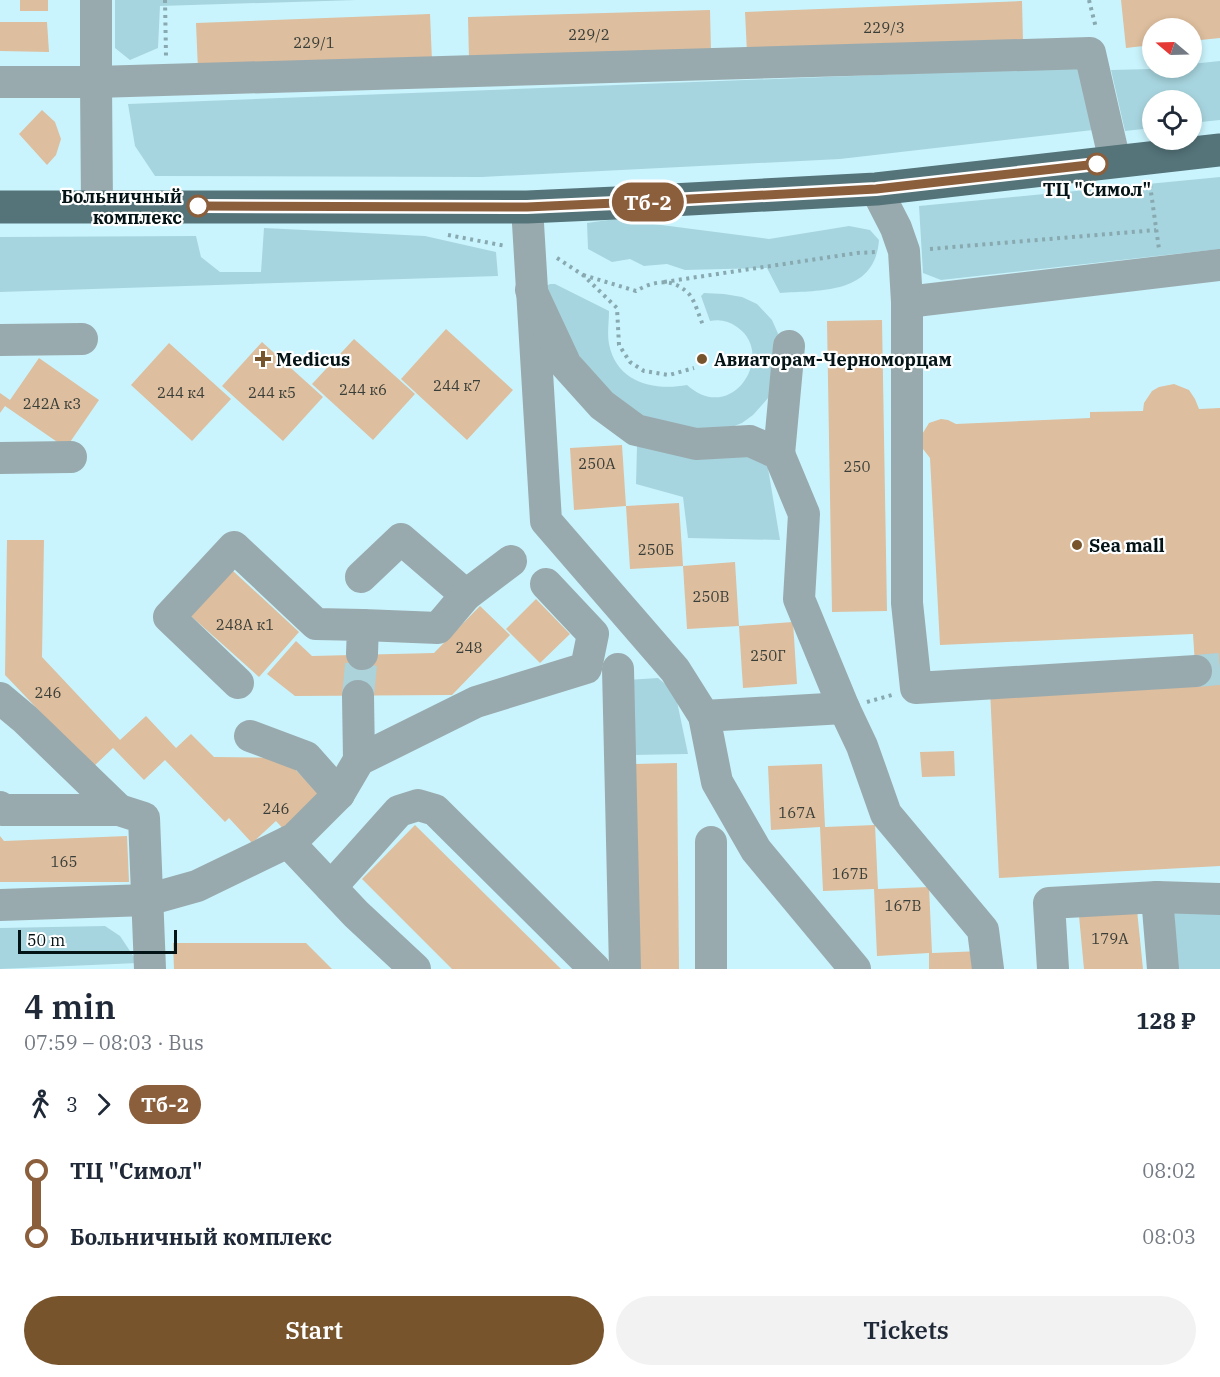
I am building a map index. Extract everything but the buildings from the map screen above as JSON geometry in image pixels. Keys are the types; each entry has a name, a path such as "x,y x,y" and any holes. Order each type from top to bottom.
{"main road":[{"path":"0,207 527,207 876,189 1220,150"}],"street":[{"path":"96,0 97,207"},
{"path":"0,82 165,81 1090,53 1115,162"},
{"path":"876,189 896,228 904,251 907,302 907,603 916,688 1196,671"},
{"path":"527,207 546,521 675,670 704,716 717,782 756,850 855,969"},
{"path":"907,302 1220,265"},
{"path":"531,290 566,365 602,405 636,430 696,444 750,441 779,454"},
{"path":"0,340 82,339"},
{"path":"789,346 779,454 804,514 799,599 862,746 886,814 983,930 988,969"},
{"path":"0,458 71,457"},
{"path":"361,577 401,539 466,595"},
{"path":"238,682 169,617 234,547 316,624 362,640 438,628 466,595 511,561"},
{"path":"546,584 593,634 586,668"},
{"path":"359,760 476,702 586,668 675,670"},
{"path":"618,669 625,969"},
{"path":"0,905 147,900 197,886 294,839 339,794 359,760 358,696"},
{"path":"0,698 25,719 119,810"},
{"path":"704,716 844,708"},
{"path":"250,736 306,757 339,794"},
{"path":"331,887 399,811 418,805 435,810 595,969"},
{"path":"0,807 3,810 119,810 144,818 150,969"},
{"path":"288,842 356,914 416,969"},
{"path":"711,842 711,969"},
{"path":"1157,897 1163,969"},
{"path":"1053,969 1049,903 1157,897 1220,898"}],"path":[{"path":"165,0 167,10 165,81"},
{"path":"1150,183 1160,255"},
{"path":"920,250 1156,230"},
{"path":"583,275 636,291 649,284 857,253 878,252"},
{"path":"555,257 583,275 617,308 619,345 630,362 644,371 669,375 693,368"},
{"path":"664,282 676,285 689,295 703,325"},
{"path":"844,708 916,688"}],"shaded area":[{"path":"115,0 357,0 160,6 158,48 130,60 115,48"},
{"path":"1220,61 1220,120 1202,122 1202,90 1142,90 1142,129 1125,131 1111,70 1142,69 1142,78 1202,78 1202,63"},
{"path":"1082,67 1093,130 840,159 482,177 155,176 135,146 128,104"},
{"path":"1220,177 1220,249 941,280 923,273 919,206"},
{"path":"615,219 769,239 849,226 870,230 879,240 875,258 867,271 856,280 828,289 780,293 767,268 685,270 667,264 644,266 630,259 612,262 588,249 587,223"},
{"path":"264,228 425,236 496,252 498,276 0,292 0,237 196,236 201,257 220,272 261,272"},
{"path":"555,284 609,311 609,344 613,357 628,376 662,387 687,385 704,395 719,397 733,392 744,382 751,368 752,353 748,339 737,327 724,321 710,321 701,296 704,293 724,294 742,297 757,304 772,320 780,338 769,397 753,415 742,423 719,432 659,427 619,402 588,368 573,347 546,286"},
{"path":"637,446 766,456 780,540 688,538 683,497 636,484"},
{"path":"658,678 675,692 688,754 632,755 627,680"},
{"path":"1220,911 1220,969 1176,969 1174,912"},
{"path":"105,926 120,936 138,963 0,969 0,928"}],"tunnel":[{"path":"358,696 362,654"},
{"path":"1196,671 1220,669"}],"bus line":[{"name":"Тб-2","path":"198,206 527,207 616,203 876,189 1097,164"}],"place":[{"name":"ТЦ \"Симол\"","path":"1097,164"},
{"name":"Больничный комплекс","path":"198,206"},
{"name":"Medicus","path":"263,359"},
{"name":"Авиаторам-Черноморцам","path":"702,359"},
{"name":"Sea mall","path":"1077,545"}]}
